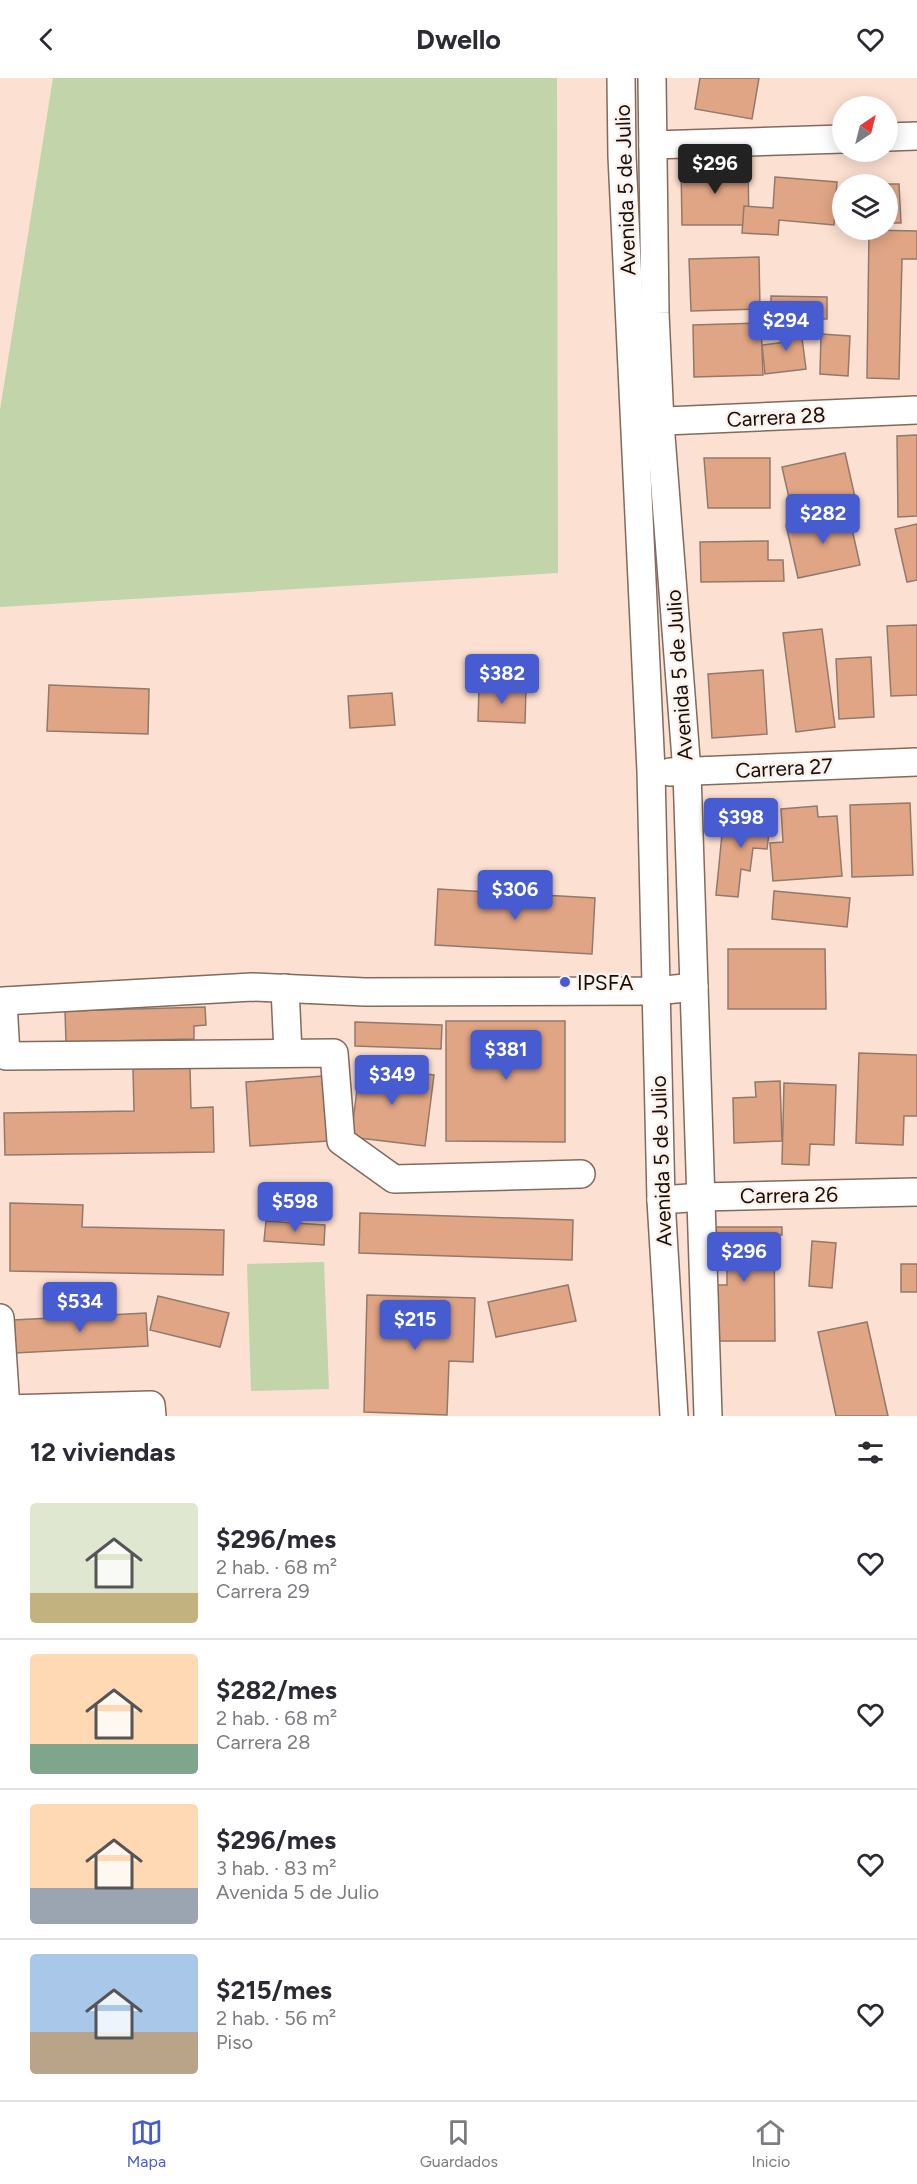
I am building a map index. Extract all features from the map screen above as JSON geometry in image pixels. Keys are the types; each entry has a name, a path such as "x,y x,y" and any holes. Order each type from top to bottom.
{"street":[{"name":"Avenida 5 de Julio","path":"621,78 622,156 647,422 687,772 708,1416"},
{"name":"Avenida 5 de Julio","path":"652,78 655,313 647,422 651,771 661,1200 674,1416"},
{"path":"898,137 917,136"},
{"path":"653,145 832,139"},
{"name":"Carrera 28","path":"647,422 917,410"},
{"name":"Carrera 27","path":"651,771 687,772 917,762"},
{"path":"581,1174 394,1179 341,1141 334,1053 3,1056 3,1001 252,987 365,992 656,991 694,987"},
{"path":"285,988 288,1053"},
{"name":"Carrera 26","path":"661,1200 917,1192"},
{"path":"0,1318 6,1409 151,1405 152,1416"}],"green space":[{"path":"53,78 557,78 558,573 0,607 0,410"},
{"path":"324,1262 329,1389 251,1391 247,1264"}],"building":[{"path":"700,78 759,78 752,119 695,109"},
{"path":"681,166 748,166 749,225 682,225"},
{"path":"775,177 832,182 832,225 779,220 778,235 742,233 744,206 773,208"},
{"path":"898,184 899,184 901,223 898,223"},
{"path":"898,231 917,231 917,259 902,259 899,379 867,378 869,240 898,240"},
{"path":"759,257 760,309 691,311 689,259"},
{"path":"771,296 827,297 827,319 771,319"},
{"path":"800,322 806,369 765,374 762,345 787,342 785,324"},
{"path":"761,323 763,375 694,377 693,325"},
{"path":"821,334 850,336 848,376 820,374"},
{"path":"917,435 917,516 898,517 897,436"},
{"path":"845,453 857,506 794,520 782,467"},
{"path":"704,458 770,458 770,508 708,508"},
{"path":"848,511 860,565 798,578 786,525"},
{"path":"917,524 917,580 907,582 895,529"},
{"path":"768,541 768,560 783,560 784,581 701,582 700,542"},
{"path":"917,625 917,695 891,696 887,626"},
{"path":"822,629 835,727 796,732 783,633"},
{"path":"871,657 874,717 839,719 836,659"},
{"path":"763,670 767,734 712,738 708,674"},
{"path":"49,685 149,689 148,734 47,731"},
{"path":"479,687 526,688 525,723 478,721"},
{"path":"392,693 395,725 350,728 348,696"},
{"path":"910,803 913,875 852,877 850,805"},
{"path":"817,806 818,817 837,816 842,876 773,881 770,843 783,842 781,809"},
{"path":"749,807 772,809 767,849 753,848 750,871 741,869 738,897 716,895 723,824 747,827"},
{"path":"438,889 595,898 592,954 435,945"},
{"path":"774,891 850,898 847,927 772,919"},
{"path":"728,949 825,949 826,1009 728,1009"},
{"path":"205,1007 206,1025 194,1026 194,1039 66,1042 65,1011"},
{"path":"446,1021 565,1021 565,1142 446,1141"},
{"path":"355,1022 442,1025 441,1049 355,1046"},
{"path":"859,1053 917,1055 917,1116 904,1116 903,1145 856,1143"},
{"path":"360,1066 434,1075 425,1146 351,1137"},
{"path":"190,1068 191,1108 213,1107 214,1152 5,1155 4,1113 134,1111 133,1069"},
{"path":"323,1076 328,1141 250,1146 246,1082"},
{"path":"780,1081 782,1141 734,1143 733,1098 756,1097 755,1082"},
{"path":"784,1083 836,1085 834,1145 810,1144 809,1165 782,1164"},
{"path":"10,1203 83,1205 82,1227 224,1230 223,1275 10,1271"},
{"path":"360,1213 573,1220 572,1260 359,1253"},
{"path":"266,1221 325,1225 324,1245 264,1241"},
{"path":"709,1227 782,1227 782,1235 774,1235 775,1341 713,1341 713,1285 727,1285 727,1262 709,1262"},
{"path":"812,1241 836,1243 832,1288 809,1286"},
{"path":"901,1264 917,1264 917,1292 901,1292"},
{"path":"568,1285 576,1321 496,1337 488,1302"},
{"path":"367,1295 475,1298 473,1362 449,1361 447,1415 364,1412"},
{"path":"158,1296 229,1313 220,1347 150,1330"},
{"path":"146,1313 148,1346 15,1353 13,1320"},
{"path":"867,1322 888,1416 836,1416 818,1332"}],"place":[{"name":"IPSFA","path":"565,982"}]}
